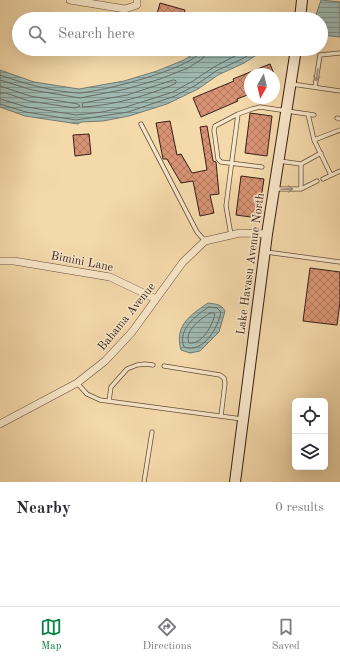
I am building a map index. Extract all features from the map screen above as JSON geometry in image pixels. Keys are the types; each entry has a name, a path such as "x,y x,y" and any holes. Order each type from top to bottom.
{"main road":[{"path":"301,12 302,0"},
{"name":"Lake Havasu Avenue North","path":"235,482 266,252 267,234 295,56"}],"street":[{"path":"70,0 125,9 137,2"},
{"path":"205,241 240,233 267,234"},
{"name":"Bahama Avenue","path":"0,424 77,383 106,361 132,332 183,262 205,241"},
{"name":"Bimini Lane","path":"0,261 14,261 110,277 156,299"}],"lane":[{"path":"328,54 340,52"},
{"path":"315,87 320,56"},
{"path":"291,84 340,91"},
{"path":"262,167 221,162 218,159 214,130 215,126 238,114 260,108 286,110 314,115"},
{"path":"231,235 226,206 238,114"},
{"path":"308,114 314,140 332,175"},
{"path":"141,124 198,232 205,241"},
{"path":"314,140 340,130"},
{"path":"279,160 301,164 321,153"},
{"path":"301,164 301,189"},
{"path":"323,179 340,171"},
{"path":"274,190 301,189 317,181"},
{"path":"266,252 340,262"},
{"path":"109,401 111,387 127,369 137,365 153,365"},
{"path":"164,366 220,374 224,378 225,383 221,416"},
{"path":"77,383 87,394 100,400 244,419"},
{"path":"144,482 152,432"}],"water":[{"path":"321,0 340,2 340,37 328,36 328,12 317,12"},
{"path":"190,56 255,56 244,63 218,75 198,89 167,104 129,116 103,121 81,122 78,124 25,116 0,107 0,70 34,82 79,89 124,81 157,71"},
{"path":"208,303 216,304 225,311 219,332 200,351 190,353 181,350 179,342 180,334 185,322 195,312"}],"building":[{"path":"160,3 185,10 184,12 158,12"},
{"path":"270,64 272,68 260,68"},
{"path":"244,75 244,96 237,99 238,101 201,117 193,98 234,81 233,79"},
{"path":"250,113 272,116 267,156 245,153"},
{"path":"170,121 177,155 181,154 192,173 207,170 200,127 207,126 213,161 216,162 219,194 210,195 214,213 200,216 193,181 181,183 167,159 163,159 156,123"},
{"path":"89,134 91,154 75,156 73,135"},
{"path":"241,176 264,179 258,218 236,215"},
{"path":"310,268 340,272 340,302 337,325 303,321"}]}
